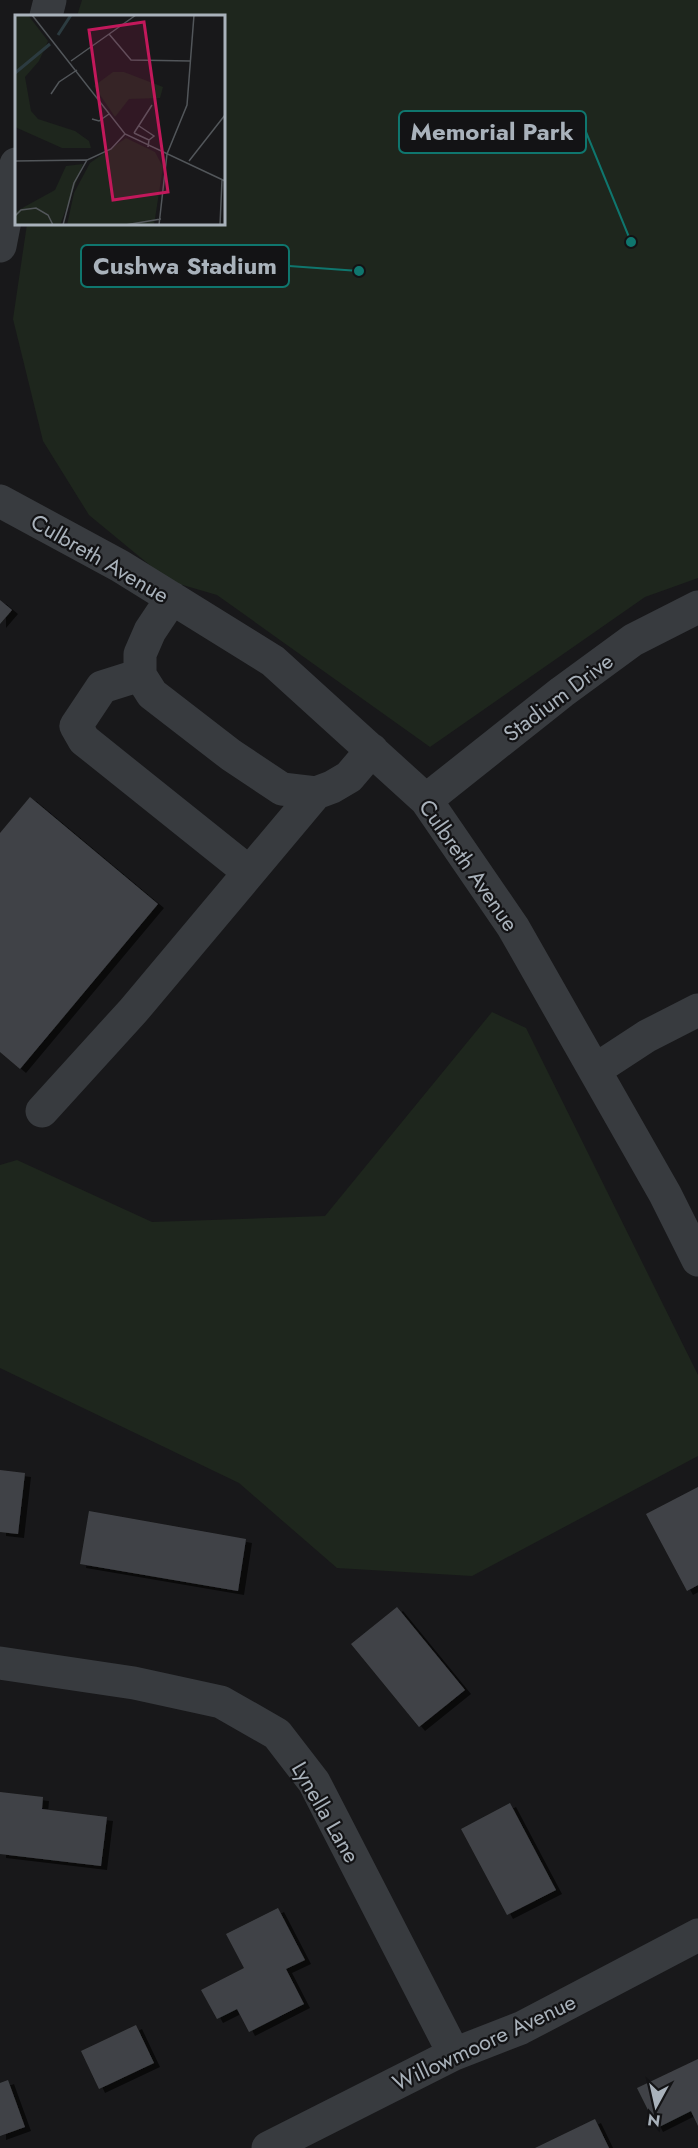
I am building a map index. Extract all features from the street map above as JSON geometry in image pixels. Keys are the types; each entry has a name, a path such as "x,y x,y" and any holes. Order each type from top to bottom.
{"street":[{"path":"46,15 50,0"},
{"path":"0,246 15,169"},
{"name":"Culbreth Avenue","path":"0,501 120,566 273,661 426,800 513,927 665,1194 698,1260"},
{"path":"172,598 150,631 140,654 140,675 152,694 261,777 282,789 316,793 349,777 372,750"},
{"name":"Stadium Drive","path":"426,800 562,692 633,640 698,607"},
{"path":"140,675 102,687 76,726 84,740 249,872"},
{"path":"42,1111 133,1011 316,793"},
{"path":"595,1070 647,1036 698,1010"},
{"name":"Lynella Lane","path":"0,1663 134,1683 221,1702 277,1734 314,1782 454,2054"},
{"name":"Willowmoore Avenue","path":"268,2148 454,2054 520,2028 698,1935"}],"shaded area":[{"path":"82,0 698,0 698,578 645,597 430,747 217,595 169,581 89,515 43,441 13,319 27,225 225,225 225,15 77,15"},
{"path":"492,1012 526,1028 698,1375 698,1456 472,1576 337,1568 239,1483 0,1368 0,1165 17,1160 152,1222 325,1216"}],"building":[{"path":"0,600 12,610 0,624"},
{"path":"30,797 158,904 20,1069 0,1052 0,833"},
{"path":"0,1470 25,1473 18,1534 0,1532"},
{"path":"698,1487 698,1585 687,1591 646,1514"},
{"path":"89,1511 246,1539 238,1591 80,1564"},
{"path":"397,1607 465,1690 419,1727 351,1644"},
{"path":"0,1792 43,1797 42,1809 107,1817 101,1866 0,1854"},
{"path":"510,1803 556,1890 507,1915 461,1829"},
{"path":"278,1908 305,1960 286,1969 304,2004 249,2032 237,2009 217,2019 201,1990 244,1968 226,1934"},
{"path":"136,2025 154,2063 99,2089 81,2051"},
{"path":"698,2059 698,2126 691,2111 657,2128 637,2088"},
{"path":"8,2080 25,2127 0,2136 0,2083"},
{"path":"595,2119 609,2148 535,2148"}],"place":[{"name":"Memorial Park","path":"631,242"},
{"name":"Cushwa Stadium","path":"359,271"}]}
